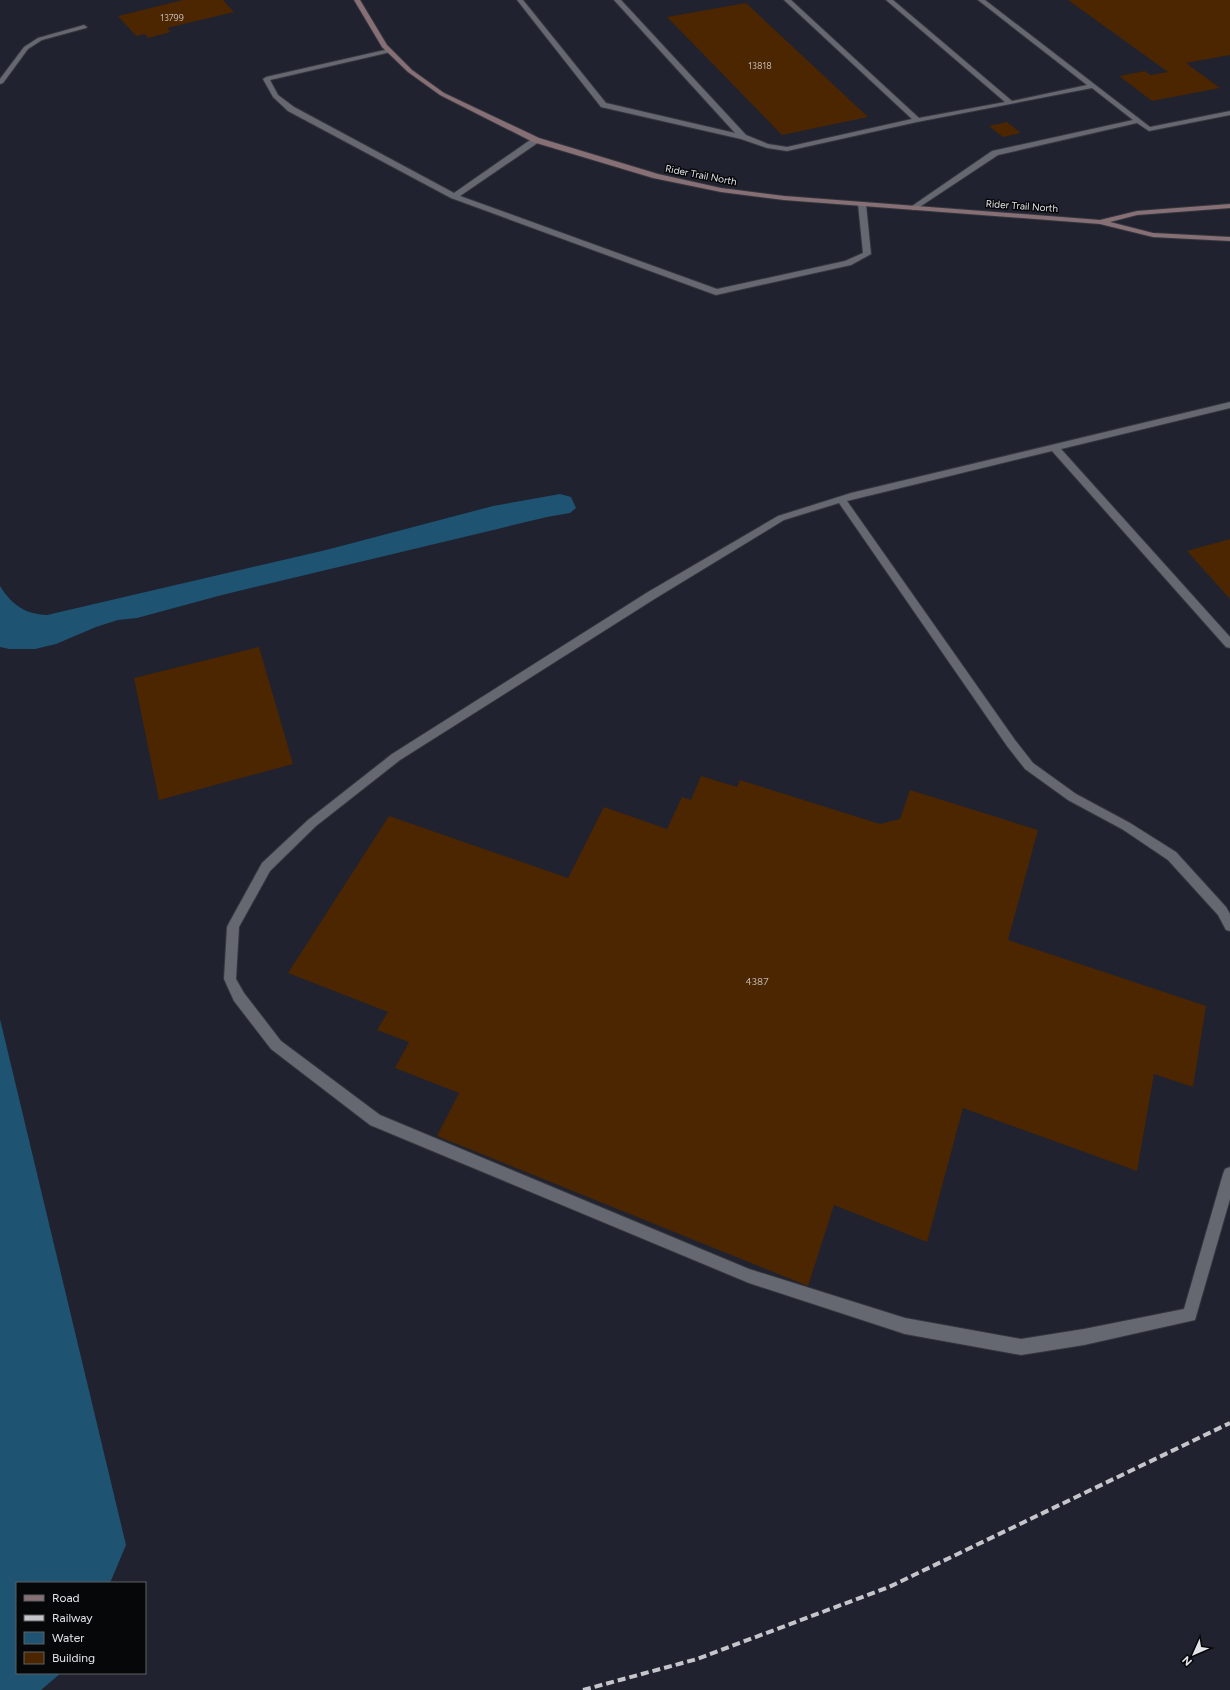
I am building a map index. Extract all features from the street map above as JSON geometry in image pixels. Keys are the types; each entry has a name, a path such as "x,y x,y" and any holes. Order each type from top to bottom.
{"street":[{"name":"Rider Trail North","path":"357,0 384,46 410,71 442,94 536,140 656,176 721,190 784,198 1100,222 1153,235 1230,240"},
{"name":"Rider Trail North","path":"1100,222 1137,213 1230,206"}],"lane":[{"path":"520,0 604,105 743,137 767,146 787,149 917,120 1012,103 1093,86"},
{"path":"617,0 743,137"},
{"path":"787,0 917,120"},
{"path":"889,0 1012,103"},
{"path":"981,0 1149,129 1230,113"},
{"path":"1,82 26,48 40,39 84,27"},
{"path":"389,51 266,79 275,96 291,109 454,196 716,292 848,263 867,254 862,204"},
{"path":"915,208 995,153 1138,121"},
{"path":"454,196 536,140"},
{"path":"1230,405 842,499 781,518 652,595 396,757 312,823 266,867 234,927 230,979 239,997 276,1045 375,1120 749,1276 905,1326 920,1329 1021,1347 1084,1337 1190,1315 1230,1174"},
{"path":"1054,447 1230,644"},
{"path":"842,499 1011,743 1029,766 1072,797 1126,826 1172,856 1222,911 1230,926"}],"shaded area":[{"path":"0,0 1230,0 1230,1690 0,1690"}],"water":[{"path":"560,494 571,497 576,508 570,513 547,517 222,595 137,618 118,620 96,627 56,644 35,649 9,649 0,647 0,586 9,598 20,607 32,613 47,615 326,550 493,506"},
{"path":"0,1019 126,1545 110,1582 16,1582 16,1674 60,1674 41,1690 0,1690"}],"building":[{"path":"183,0 223,0 234,12 167,28 171,32 148,38 145,34 136,36 118,16"},
{"path":"1068,0 1230,0 1230,55 1186,63 1220,88 1152,101 1119,76 1145,71 1150,75 1168,72"},
{"path":"746,3 868,117 782,135 667,17"},
{"path":"1007,122 1021,133 1003,137 989,126"},
{"path":"1230,539 1230,599 1187,551"},
{"path":"259,647 293,764 159,800 134,678"},
{"path":"701,776 737,787 740,780 880,824 900,819 910,790 1038,830 1008,940 1206,1006 1193,1087 1154,1074 1137,1171 963,1108 927,1242 834,1205 808,1286 437,1136 459,1093 395,1068 409,1042 377,1030 388,1012 288,973 389,816 568,878 604,807 667,829 682,797 691,800"}],"railway":[{"path":"583,1690 697,1659 889,1587 1230,1423"}]}
